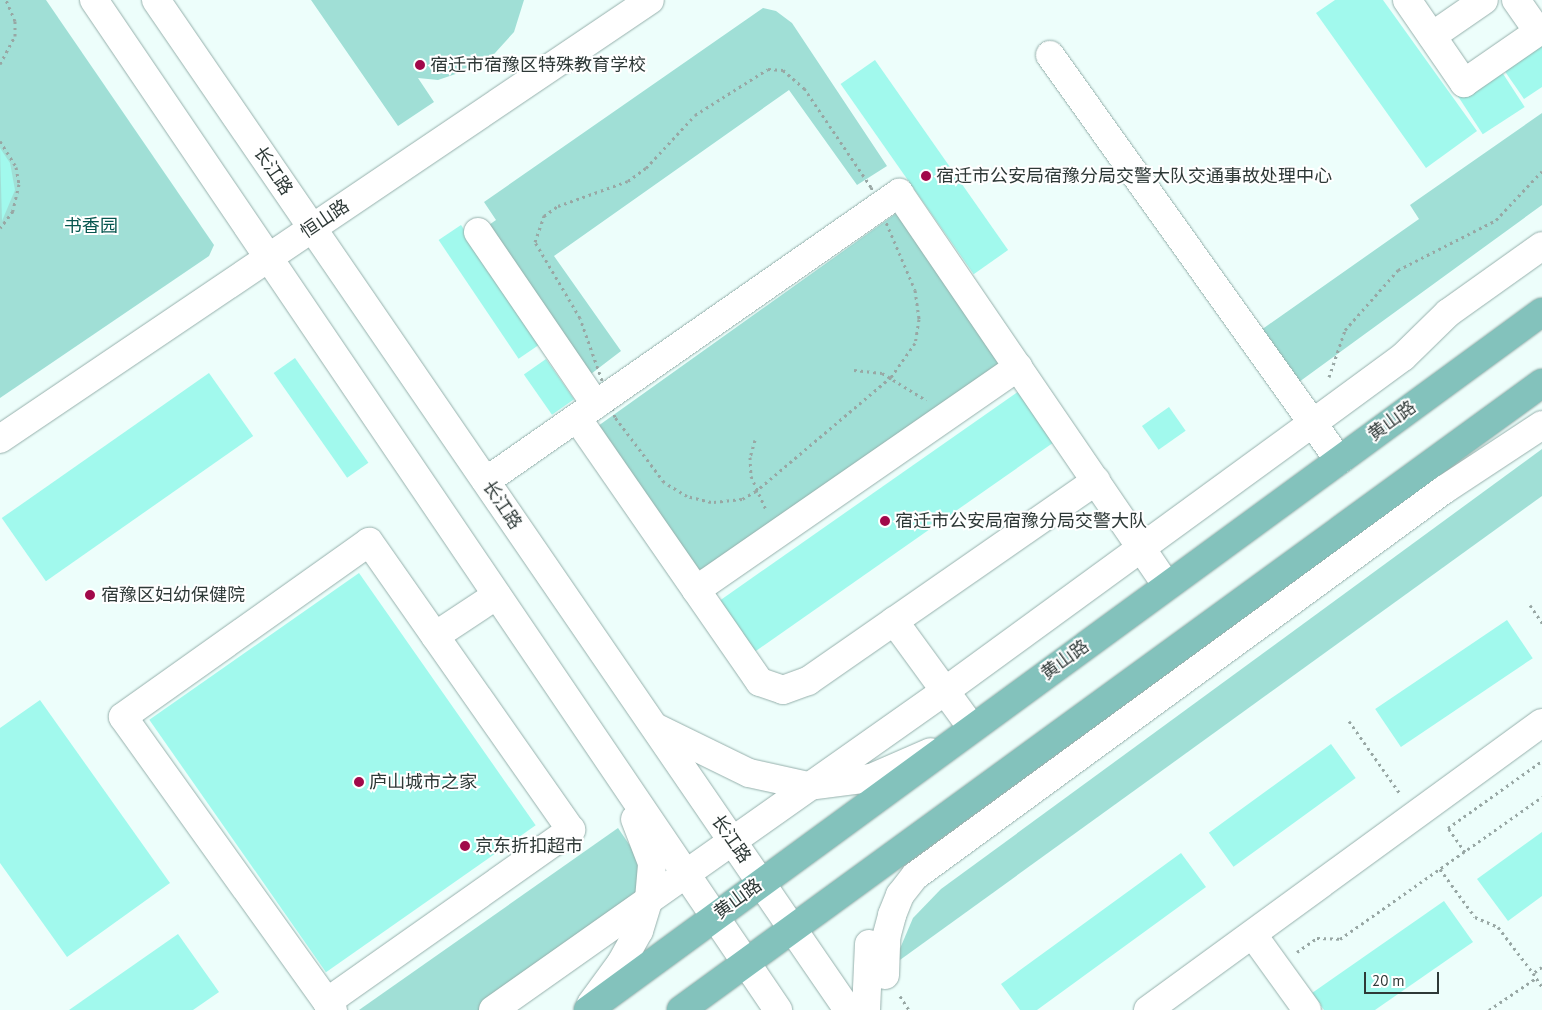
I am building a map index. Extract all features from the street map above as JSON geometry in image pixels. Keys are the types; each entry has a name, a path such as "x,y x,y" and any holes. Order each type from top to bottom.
{"main road":[{"name":"黄山路","path":"587,1010 1542,312"},
{"path":"681,1010 791,928 1542,383"}],"street":[{"path":"94,0 778,1010"},
{"name":"长江路","path":"156,0 848,1010"},
{"name":"恒山路","path":"0,439 622,0"},
{"name":"恒山路","path":"308,222 650,0"},
{"path":"1407,0 1464,83 1540,31 1516,0"},
{"path":"1432,36 1484,0"},
{"path":"1050,55 1339,460"},
{"path":"486,481 899,193 1166,586"},
{"path":"478,232 696,590 760,682 771,688 783,690 808,681 1096,481"},
{"path":"494,1010 808,786 945,691 1313,423 1403,357 1448,313 1542,246"},
{"name":"恒山路","path":"0,421 264,252"},
{"path":"696,590 1018,367"},
{"path":"885,975 886,938 892,915 900,895 915,876 1453,483 1542,425"},
{"path":"369,542 432,633 571,830 330,1006 123,717 369,542"},
{"path":"432,633 493,591"},
{"path":"894,621 972,728"},
{"path":"1148,1010 1542,723"},
{"path":"654,727 749,773 808,786 871,778 949,745"},
{"path":"587,1010 621,963 639,931 649,899 652,863 620,778"},
{"path":"866,1010 874,912 893,874 935,824"},
{"path":"1253,935 1307,1010"}],"path":[{"path":"0,64 15,36 15,21 6,0"},
{"path":"0,141 16,168 18,184 13,211 0,228"},
{"path":"1326,386 1346,330 1398,270 1496,220 1542,172"},
{"path":"854,370 882,373 910,387 943,419"},
{"path":"755,440 750,457 754,487 782,531"},
{"path":"1530,605 1542,623"},
{"path":"1349,721 1415,816"},
{"path":"1465,852 1448,828 1542,761"},
{"path":"1276,967 1317,938 1340,939 1542,797"},
{"path":"1440,869 1475,917 1498,927 1542,987"},
{"path":"1532,973 1542,966"},
{"path":"1489,1010 1536,978"}],"green space":[{"name":"书香园","path":"0,0 46,0 214,245 209,256 0,398"},
{"name":"宿迁市宿豫区特殊教育学校","path":"311,0 524,0 514,32 485,64 438,80 418,78 434,102 398,126"},
{"path":"763,8 776,11 792,23 887,166 857,185 789,90 554,256 621,351 587,377 486,227 496,220 484,202"},
{"path":"1542,113 1542,205 1299,382 1261,330 1419,219 1410,205"},
{"path":"898,212 1000,363 706,569 694,569 598,426"},
{"path":"1542,449 1542,496 893,965 913,918 941,889"},
{"path":"618,828 637,856 641,896 483,1010 359,1010"}],"building":[{"path":"1335,0 1383,0 1477,131 1426,168 1316,13"},
{"path":"1542,44 1542,87 1524,99 1504,70"},
{"path":"875,60 1008,250 974,274 841,84"},
{"path":"1498,66 1525,107 1483,134 1456,93"},
{"path":"0,148 10,163 15,190 2,221"},
{"path":"461,225 541,344 519,359 439,240"},
{"path":"295,358 368,463 347,478 274,373"},
{"path":"546,359 574,399 552,415 524,374"},
{"path":"209,373 253,436 46,581 2,518"},
{"path":"1019,391 1055,442 752,653 717,603"},
{"path":"1169,407 1186,431 1159,450 1142,426"},
{"path":"359,573 536,825 326,972 149,720"},
{"path":"1507,620 1533,658 1401,747 1375,709"},
{"path":"40,700 170,883 67,957 0,863 0,728"},
{"path":"1331,744 1356,778 1234,867 1209,833"},
{"path":"1542,832 1542,896 1508,921 1477,879"},
{"path":"1181,853 1206,887 1037,1010 1020,1010 1001,984"},
{"path":"1444,901 1473,942 1375,1010 1324,1010 1312,993"},
{"path":"178,934 219,992 193,1010 69,1010"}],"place":[{"name":"宿迁市宿豫区特殊教育学校","path":"420,65"},
{"name":"宿迁市公安局宿豫分局交警大队交通事故处理中心","path":"926,176"},
{"name":"宿迁市公安局宿豫分局交警大队","path":"885,521"},
{"name":"宿豫区妇幼保健院","path":"90,595"},
{"name":"庐山城市之家","path":"359,782"},
{"name":"京东折扣超市","path":"465,846"}]}
